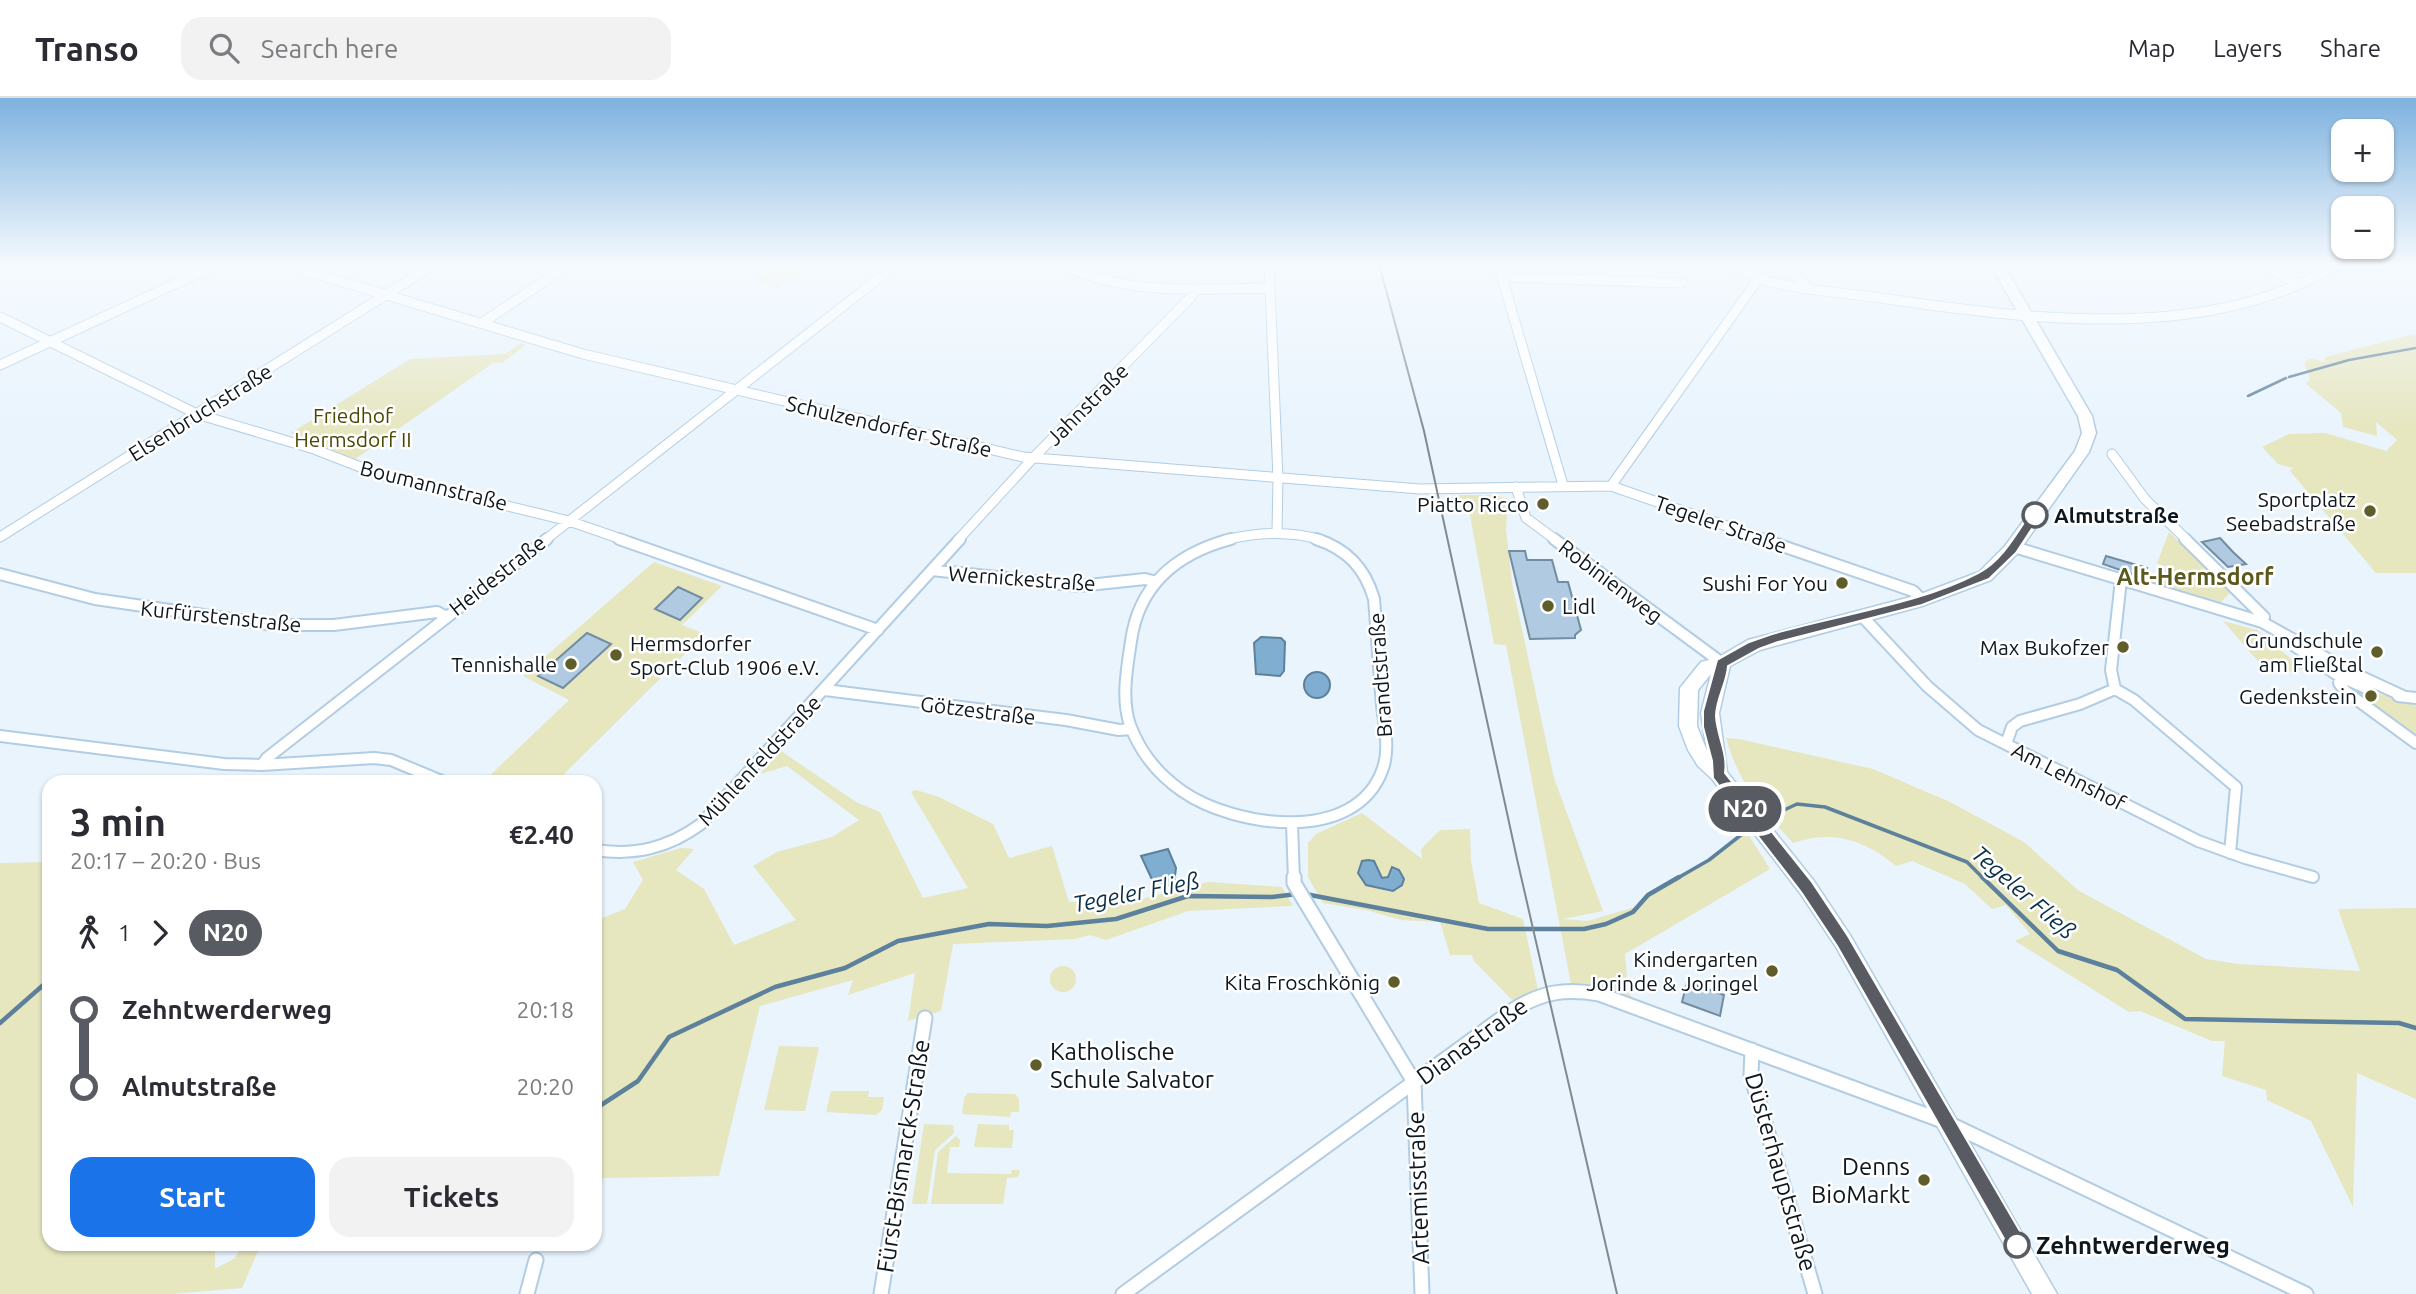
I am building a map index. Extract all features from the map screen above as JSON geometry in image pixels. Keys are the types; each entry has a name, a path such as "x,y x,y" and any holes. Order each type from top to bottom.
{"main road":[{"path":"2029,320 2081,408 2089,433 2082,452 2014,547 1985,576 1922,600 1754,645 1722,663 1707,667 1689,688 1687,702 1694,745 1704,761 1718,774 1807,887 1843,941 2045,1294"},
{"path":"1718,774 1720,761 1710,727 1709,711 1722,663"}],"street":[{"name":"Boumannstraße","path":"6,320 197,414 314,449 380,475 569,520 878,630"},
{"path":"0,365 98,320"},
{"name":"Elsenbruchstraße","path":"0,537 347,320"},
{"name":"Schulzendorfer Straße","path":"471,320 583,354 975,446 1034,457 1420,489 1514,488"},
{"path":"482,323 487,320"},
{"name":"Heidestraße","path":"262,765 267,758 444,616 826,320"},
{"name":"Jahnstraße","path":"1034,457 1169,320"},
{"path":"1271,320 1278,478 1277,532"},
{"path":"1515,320 1563,485"},
{"path":"1611,486 1729,320"},
{"path":"2112,454 2145,499 2263,617 2262,622"},
{"name":"Mühlenfeldstraße","path":"602,851 621,854 647,851 688,834 701,824 1034,457"},
{"name":"Tegeler Straße","path":"1514,488 1611,486 1913,591 1922,600"},
{"name":"Robinienweg","path":"1514,488 1526,518 1722,663"},
{"name":"Brandtstraße","path":"1277,532 1301,534 1331,544 1356,561 1369,580 1374,599 1385,741 1380,775 1357,803 1333,816 1292,824 1244,819 1198,801 1174,786 1161,772 1131,729 1125,698 1129,639 1137,608 1153,581 1177,561 1198,549 1231,538 1277,532"},
{"path":"2014,547 2262,622 2293,645 2378,692 2416,698"},
{"name":"Wernickestraße","path":"933,570 1080,586 1145,579 1153,581"},
{"name":"Kurfürstenstraße","path":"0,574 83,597 241,622 299,626 345,625 437,612 444,616"},
{"path":"2121,580 2111,670 2115,689 2134,700 2236,787 2230,853"},
{"name":"Am Lehnshof","path":"1862,615 1949,707 1978,730 2181,833 2230,853 2313,877"},
{"path":"2342,672 2339,683 2345,691 2416,743"},
{"path":"2006,744 2015,723 2103,696 2115,689"},
{"name":"Götzestraße","path":"825,690 1066,720 1119,730 1131,729"},
{"path":"0,736 157,758 262,765 374,758 391,760 427,775"},
{"name":"Artemisstraße","path":"1292,824 1294,883 1414,1083 1422,1294"},
{"name":"Dianastraße","path":"1123,1294 1513,1010 1548,990 1571,989 1600,994 1948,1123"},
{"name":"Fürst-Bismarck-Straße","path":"881,1294 925,1018"},
{"name":"Düsterhauptstraße","path":"1752,1050 1751,1075 1815,1294"},
{"path":"1948,1123 2306,1294"},
{"path":"527,1294 536,1259"}],"green space":[{"path":"2414,334 2416,573 2376,573 2290,471 2293,468 2278,464 2262,447 2289,434 2325,433 2386,451 2397,440 2376,422 2377,436 2343,427 2341,413 2306,384 2310,379 2304,363 2310,358 2324,362 2325,357"},
{"name":"Friedhof Hermsdorf II","path":"521,343 526,345 502,363 493,363 355,459 291,433 410,359 505,354"},
{"path":"1454,495 1494,495 1508,499 1506,529 1512,583 1554,778 1603,911 1562,919 1588,921 1638,906 1648,895 1709,860 1746,831 1770,869 1625,954 1628,991 1632,999 1586,983 1571,984 1506,645 1494,644 1468,505"},
{"path":"2169,532 2231,592 2221,602 2161,585 2166,567 2157,563"},
{"name":"Hermsdorfer Sport-Club 1906 e.V.","path":"654,562 722,586 682,625 705,634 563,775 490,775 569,700 523,676"},
{"path":"2223,621 2257,630 2303,669 2270,675"},
{"path":"2348,684 2416,705 2416,739 2349,691"},
{"path":"1726,738 1873,769 1950,802 2024,842 2079,891 2206,959 2238,964 2360,971 2338,909 2416,908 2416,1099 2357,1073 2353,1207 2311,1121 2267,1100 2266,1090 2222,1076 2225,1041 2212,1041 2140,1011 2129,1012 2015,941 2030,934 2006,905 1992,909 1965,884 1912,861 1896,866 1873,849 1848,840 1821,837 1793,843 1752,795 1738,770"},
{"path":"781,751 856,802 880,812 923,898 968,888 911,792 916,790 939,797 993,824 1009,858 1052,846 1069,902 1086,901 1126,891 1130,902 1208,882 1282,887 1293,906 1188,911 1106,940 1090,935 1075,939 953,944 941,1011 908,1021 915,973 848,995 853,980 760,1006 719,1176 602,1180 602,918 625,909 643,880 633,862 681,848 694,849 676,870 704,889 734,945 796,920 753,866 777,852 832,837 859,820 787,766 760,774"},
{"path":"1362,813 1422,859 1421,849 1440,830 1470,829 1471,861 1479,903 1523,919 1538,990 1512,1000 1474,961 1472,955 1450,955 1440,922 1401,920 1366,910 1323,903 1308,877 1308,843 1316,834"},
{"path":"42,862 42,1251 215,1251 215,1269 235,1258 239,1251 258,1251 242,1288 170,1294 0,1294 0,863"},
{"path":"1063,966 1072,970 1076,979 1072,988 1063,992 1054,988 1050,979 1054,970"},
{"path":"779,1046 819,1047 805,1111 764,1110"},
{"path":"831,1091 869,1091 868,1097 884,1097 882,1110 876,1115 826,1112"},
{"path":"968,1093 1015,1094 1019,1099 1019,1112 1011,1112 1010,1117 962,1114 964,1098"},
{"path":"924,1124 953,1125 954,1133 935,1150 927,1204 912,1204"},
{"path":"978,1124 1009,1125 1009,1130 1014,1130 1012,1148 974,1147"},
{"path":"956,1136 960,1140 959,1147 950,1147 947,1173 1011,1174 1012,1170 1020,1170 1018,1177 1007,1178 1003,1204 931,1204 938,1152"}],"water":[{"path":"1261,637 1281,638 1285,642 1284,671 1280,676 1256,674 1254,643"},
{"path":"1317,672 1326,676 1330,685 1326,694 1317,698 1308,694 1304,685 1308,676"},
{"path":"1168,849 1176,868 1174,884 1156,888 1141,856"},
{"path":"1362,861 1374,861 1382,878 1388,877 1392,867 1399,870 1404,879 1402,885 1393,891 1366,885 1358,873"}],"building":[{"path":"2220,538 2246,564 2228,567 2202,542"},
{"name":"Lidl","path":"1509,551 1525,551 1527,560 1552,560 1558,582 1568,582 1581,630 1575,638 1530,639"},
{"path":"2106,556 2147,568 2143,578 2103,564"},
{"path":"678,587 702,598 680,620 655,609"},
{"name":"Tennishalle","path":"587,633 611,644 563,688 538,676"},
{"path":"1687,982 1724,995 1720,1016 1682,1002"}],"waterway":[{"path":"2289,377 2349,360 2416,348"},
{"path":"2248,396 2286,378"},
{"name":"Tegeler Fließ","path":"1769,817 1797,804 1825,807 1967,862 1982,877"},
{"name":"Tegeler Fließ","path":"1676,879 1709,860 1746,831"},
{"name":"Tegeler Fließ","path":"1305,894 1488,929 1584,929 1606,924 1633,912 1648,895 1679,877"},
{"name":"Tegeler Fließ","path":"1982,877 2058,951 2117,970 2185,1019 2399,1023 2416,1028"},
{"name":"Tegeler Fließ","path":"602,1104 638,1081 669,1037 775,987 845,968 898,941 989,924 1047,926 1116,919 1188,896 1272,897 1297,894"},
{"name":"Tegeler Fließ","path":"0,1023 42,986"}],"tram line":[{"path":"1394,320 1424,431 1517,859 1617,1294"}],"bus line":[{"name":"N20","path":"2017,1245 1885,1010 1843,941 1807,887 1718,774 1720,761 1713,743 1709,711 1722,663 1754,645 1922,600 1985,576 2011,550 2035,515"}],"place":[{"name":"Piatto Ricco","path":"1543,504"},
{"name":"Sportplatz Seebadstraße","path":"2370,511"},
{"name":"Almutstraße","path":"2035,515"},
{"name":"Sushi For You","path":"1842,583"},
{"name":"Lidl","path":"1548,606"},
{"name":"Max Bukofzer","path":"2123,647"},
{"name":"Grundschule am Fließtal","path":"2377,652"},
{"name":"Hermsdorfer Sport-Club 1906 e.V.","path":"616,655"},
{"name":"Tennishalle","path":"571,664"},
{"name":"Gedenkstein","path":"2371,696"},
{"name":"Kindergarten Jorinde & Joringel","path":"1772,971"},
{"name":"Kita Froschkönig","path":"1394,982"},
{"name":"Katholische Schule Salvator","path":"1036,1065"},
{"name":"Denns BioMarkt","path":"1924,1180"},
{"name":"Zehntwerderweg","path":"2017,1245"}],"district":[{"name":"Alt-Hermsdorf","path":"2195,576"}]}
